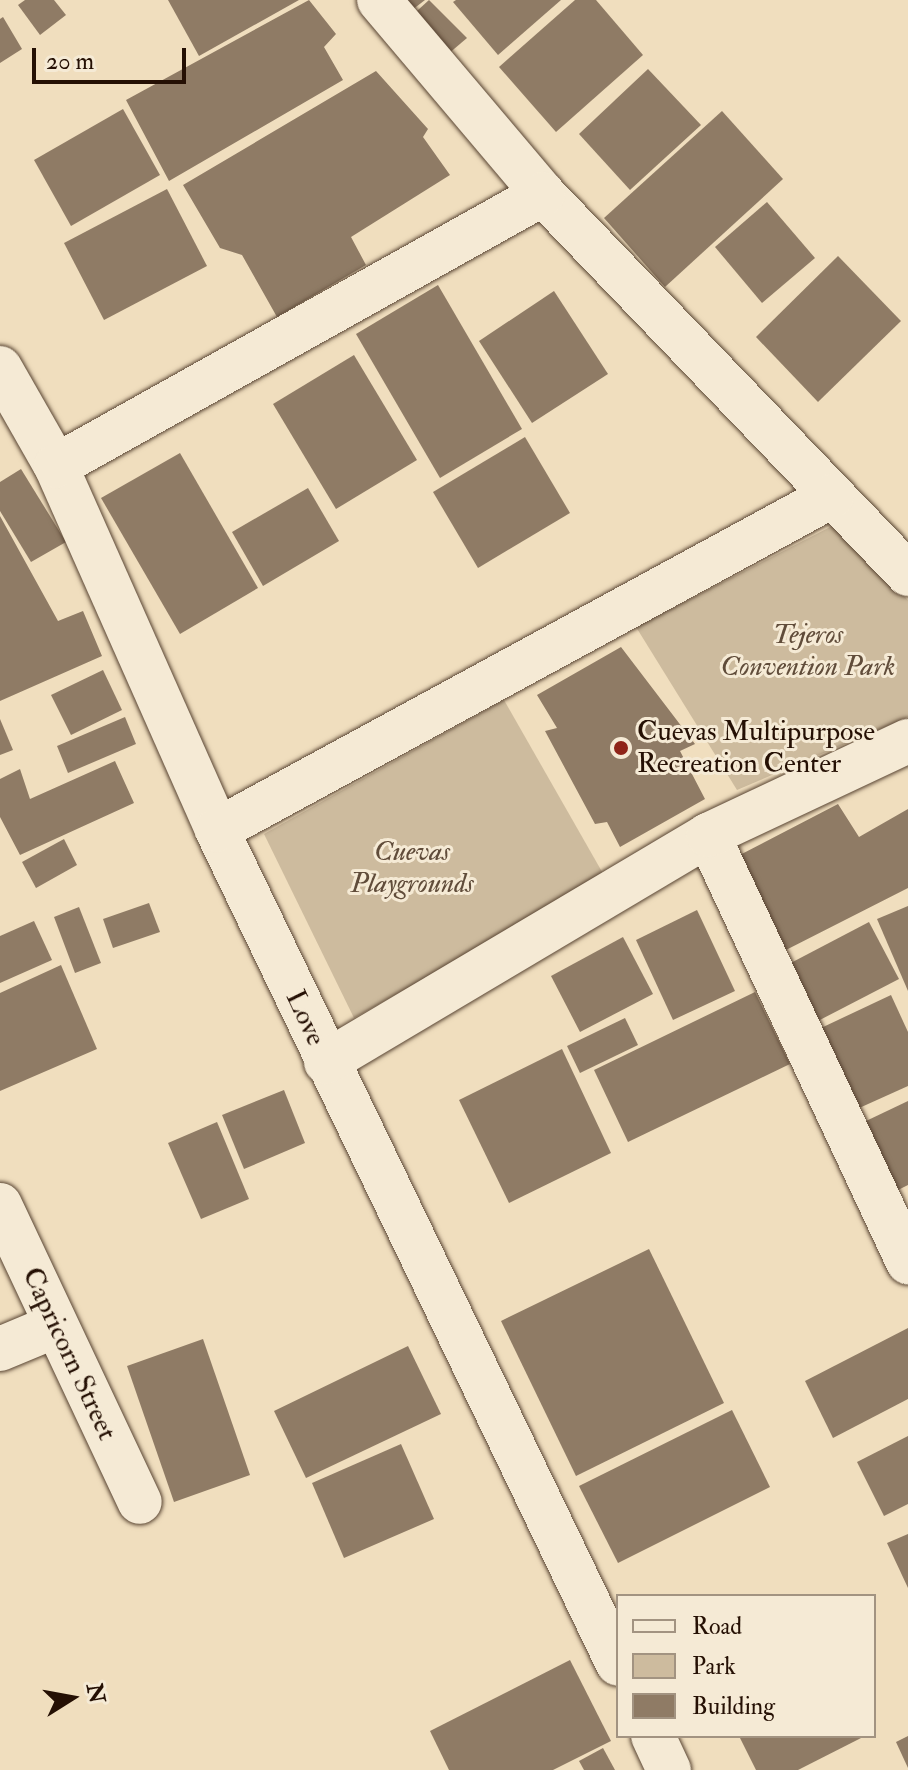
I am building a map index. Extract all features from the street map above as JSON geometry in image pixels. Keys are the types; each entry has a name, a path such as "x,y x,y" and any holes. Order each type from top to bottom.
{"street":[{"path":"379,0 543,194 908,574"},
{"path":"56,466 543,194"},
{"name":"Love","path":"0,368 56,466 217,830 616,1660"},
{"path":"217,830 832,496"},
{"path":"326,1062 708,835 908,741"},
{"path":"708,835 908,1262"},
{"name":"Capricorn Street","path":"0,1205 140,1502"},
{"path":"0,1349 55,1326"},
{"path":"654,1738 669,1770"}],"green space":[{"name":"Tejeros Convention Park","path":"834,525 908,600 908,717 737,790 636,627"},
{"name":"Cuevas Playgrounds","path":"504,700 605,877 354,1018 264,834"}],"building":[{"path":"25,0 54,0 66,15 40,35 18,5"},
{"path":"168,0 299,0 199,56"},
{"path":"309,0 336,34 324,47 343,80 169,181 126,100"},
{"path":"404,0 425,0 412,10"},
{"path":"429,0 467,38 441,60 406,21"},
{"path":"456,0 561,0 498,55 453,2"},
{"path":"575,0 596,0 643,55 556,132 499,67"},
{"path":"3,17 22,49 0,63 0,19"},
{"path":"648,69 701,125 630,190 579,134"},
{"path":"376,71 428,129 423,137 450,175 351,237 366,265 277,317 242,255 220,248 183,185"},
{"path":"123,109 160,175 71,226 34,160"},
{"path":"722,111 783,179 665,287 604,218"},
{"path":"167,189 207,266 104,320 64,243"},
{"path":"767,202 815,258 762,303 715,247"},
{"path":"838,256 901,321 818,402 756,337"},
{"path":"438,285 522,429 440,478 356,334"},
{"path":"554,291 608,374 532,423 479,341"},
{"path":"354,355 417,460 336,509 273,404"},
{"path":"525,437 570,513 478,568 433,492"},
{"path":"180,453 258,588 180,634 101,498"},
{"path":"21,469 66,542 31,562 0,511 0,482"},
{"path":"308,488 339,541 263,586 232,532"},
{"path":"0,516 58,621 83,611 102,656 0,701"},
{"name":"Cuevas Multipurpose Recreation Center","path":"621,647 695,744 680,751 705,799 620,847 607,822 595,824 545,731 557,728 537,695"},
{"path":"103,670 122,710 71,735 51,695"},
{"path":"125,717 136,744 68,773 57,746"},
{"path":"0,719 13,750 0,755"},
{"path":"115,761 134,803 20,855 0,817 0,779 20,769 30,799"},
{"path":"838,804 859,837 908,809 908,888 780,953 732,859"},
{"path":"64,839 77,865 36,888 22,862"},
{"path":"149,903 160,932 113,948 103,919"},
{"path":"908,906 908,991 877,919"},
{"path":"79,907 101,963 75,973 54,917"},
{"path":"697,910 735,991 673,1020 636,940"},
{"path":"34,921 52,960 0,983 0,936"},
{"path":"869,922 899,979 814,1023 785,966"},
{"path":"623,937 653,994 580,1032 551,976"},
{"path":"61,965 97,1049 0,1091 0,993"},
{"path":"755,992 790,1064 628,1142 594,1070"},
{"path":"891,995 908,1032 908,1086 857,1109 821,1028"},
{"path":"625,1018 638,1045 580,1073 567,1046"},
{"path":"562,1049 611,1153 509,1203 459,1100"},
{"path":"284,1090 305,1143 244,1169 222,1115"},
{"path":"908,1101 908,1185 898,1190 866,1121"},
{"path":"217,1122 249,1199 201,1219 168,1143"},
{"path":"649,1249 724,1403 576,1476 501,1321"},
{"path":"908,1328 908,1399 833,1438 805,1381"},
{"path":"203,1339 250,1475 174,1502 127,1366"},
{"path":"408,1346 441,1414 306,1478 274,1411"},
{"path":"732,1410 770,1487 618,1563 579,1486"},
{"path":"908,1436 908,1504 884,1516 857,1462"},
{"path":"401,1444 434,1519 344,1558 312,1483"},
{"path":"908,1534 908,1588 887,1543"},
{"path":"570,1660 611,1741 553,1770 449,1770 430,1731"},
{"path":"908,1736 908,1768 896,1742"},
{"path":"740,1738 861,1738 798,1770 756,1770"},
{"path":"603,1748 615,1770 584,1770 579,1761"}],"place":[{"name":"Cuevas Multipurpose Recreation Center","path":"621,748"}]}
